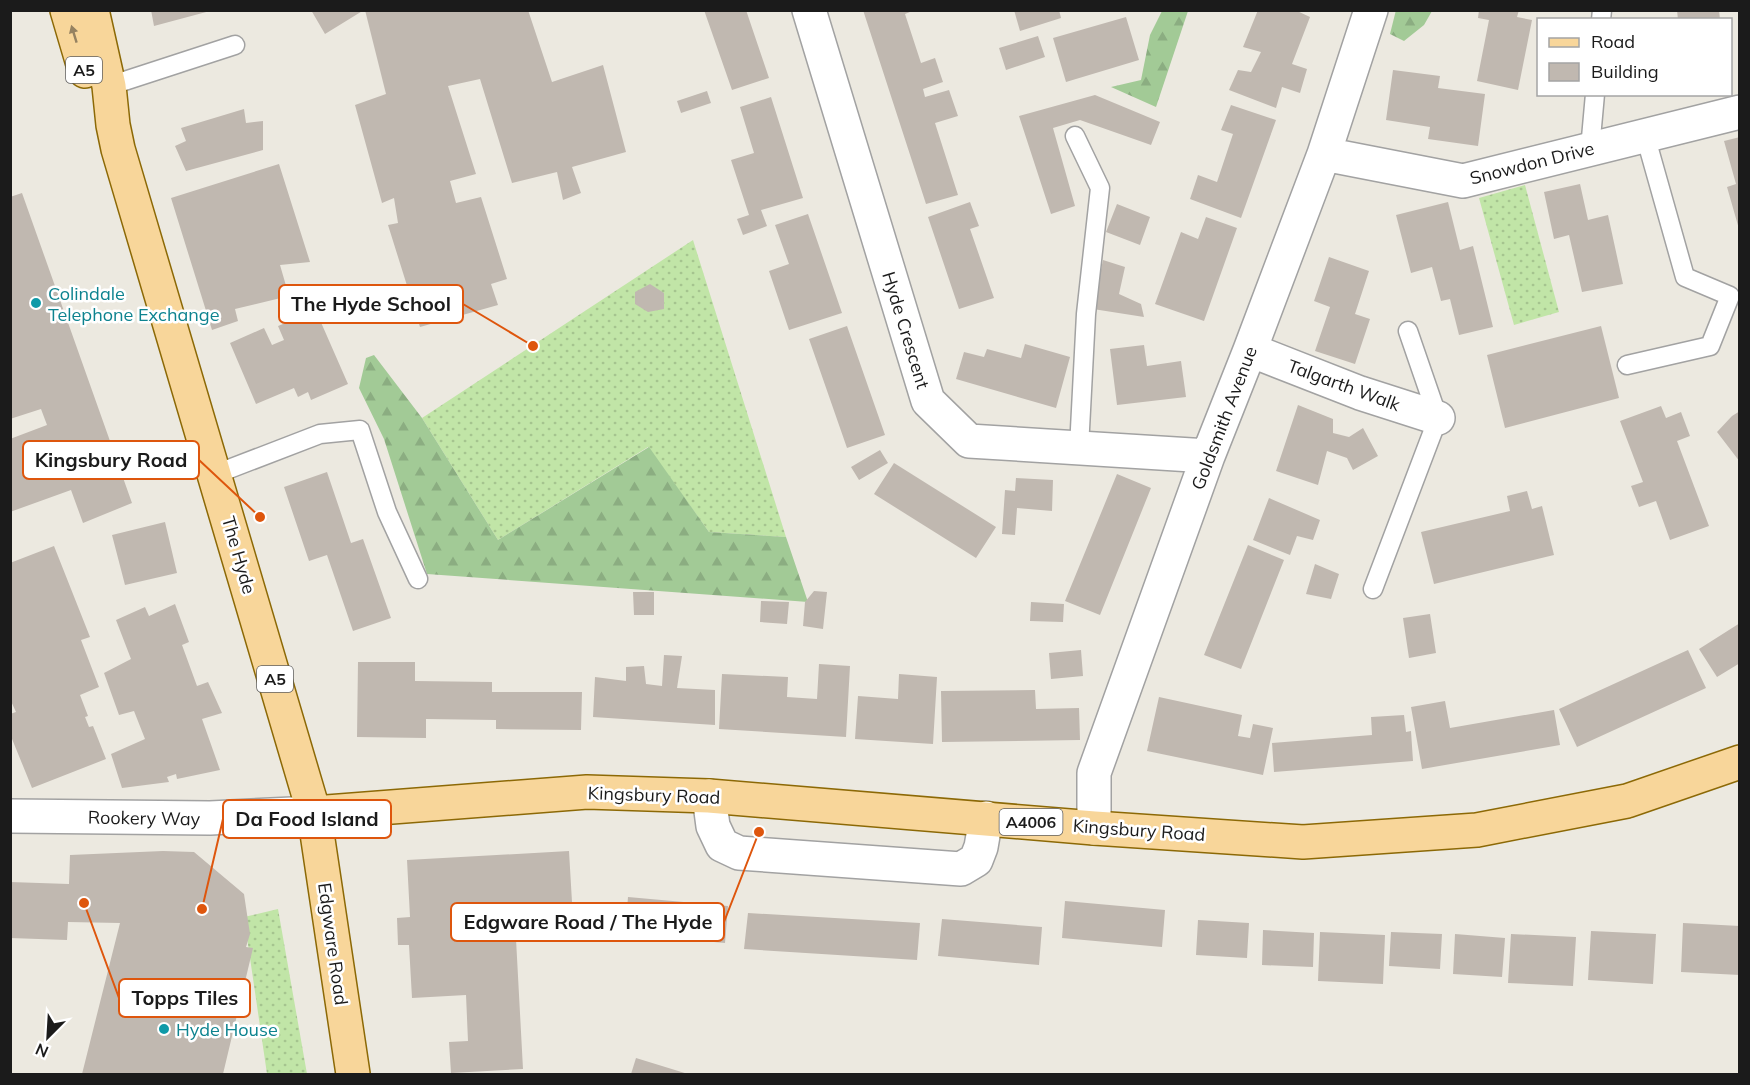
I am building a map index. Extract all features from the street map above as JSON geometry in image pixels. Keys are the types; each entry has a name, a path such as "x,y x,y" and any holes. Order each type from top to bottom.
{"main road":[{"name":"The Hyde","path":"67,10 91,92 113,125"},
{"name":"The Hyde","path":"92,10 109,86 118,149 216,474 314,813"},
{"name":"Kingsbury Road","path":"314,813 587,792 708,796 1094,828 1303,842 1477,831 1627,801 1740,762"},
{"name":"Edgware Road","path":"314,813 353,1074"}],"street":[{"name":"Hyde Crescent","path":"809,10 928,401 969,441 1208,456"},
{"name":"Goldsmith Avenue","path":"1094,828 1094,773 1208,456 1250,351 1323,154 1371,10"},
{"name":"Snowdon Drive","path":"1323,154 1463,181 1740,112"},
{"name":"Talgarth Walk","path":"1250,351 1360,393 1438,418"},
{"path":"708,796 713,826 722,845 739,852 961,869 976,860 981,848 986,818"},
{"name":"Rookery Way","path":"12,812 210,818 314,813"}],"lane":[{"path":"109,86 236,45"},
{"path":"1590,149 1595,96"},
{"path":"1627,365 1710,346 1730,296 1685,277 1645,135"},
{"path":"1075,136 1100,188 1086,314 1079,448"},
{"path":"1373,589 1438,418 1408,331"},
{"path":"216,474 320,434 360,430 387,513 418,579"}],"green space":[{"path":"1396,10 1432,11 1424,25 1404,41 1390,34"},
{"path":"1162,11 1188,11 1156,107 1111,87 1141,80 1150,35"},
{"path":"1525,185 1559,312 1514,325 1479,198"},
{"path":"693,240 786,537 709,532 648,447 498,540 422,418"},
{"path":"374,355 422,418 498,540 649,447 709,532 786,537 808,602 427,574 384,439 359,388 366,358"},
{"path":"278,909 307,1074 267,1074 244,917"}],"building":[{"path":"151,10 210,10 210,11 154,26"},
{"path":"311,10 364,10 325,34"},
{"path":"365,10 528,10 552,82 603,65 626,152 572,167 581,193 563,200 557,172 512,183 480,79 448,86 476,174 450,181 456,203 481,197 507,279 491,284 498,305 420,327 388,225 398,223 394,198 382,203 355,105 386,94"},
{"path":"704,10 746,10 769,78 732,90"},
{"path":"863,10 915,10 905,14 921,63 935,58 943,82 923,89 925,97 949,90 958,116 935,123 958,195 926,204"},
{"path":"1014,10 1059,10 1061,18 1020,31"},
{"path":"1258,10 1295,10 1310,17 1292,64 1307,69 1300,93 1282,87 1276,108 1229,90 1238,70 1251,72 1261,52 1243,47"},
{"path":"1479,10 1519,10 1517,17 1532,20 1518,90 1477,81 1489,20 1478,18"},
{"path":"1677,10 1719,10 1720,18 1678,18"},
{"path":"1126,17 1139,60 1066,82 1053,38"},
{"path":"1038,36 1045,57 1006,70 999,48"},
{"path":"1393,70 1440,76 1438,88 1485,94 1478,146 1428,139 1430,127 1386,120"},
{"path":"707,91 711,103 681,113 677,101"},
{"path":"1095,95 1160,122 1151,145 1080,120 1053,128 1075,206 1051,214 1019,116"},
{"path":"771,97 803,198 761,210 767,226 743,235 737,219 749,215 731,160 754,153 740,107"},
{"path":"1231,105 1276,120 1241,218 1190,199 1198,175 1217,182 1233,134 1221,130"},
{"path":"244,109 246,123 263,121 263,150 186,171 175,146 186,141 181,128"},
{"path":"1740,137 1739,229 1727,187 1736,184 1724,141"},
{"path":"279,164 310,262 280,265 289,296 235,309 238,321 212,330 171,198"},
{"path":"1580,184 1588,220 1608,215 1623,284 1582,292 1569,235 1554,239 1544,192"},
{"name":"Colindale Telephone Exchange","path":"22,193 132,503 83,523 71,490 10,512 10,439 47,425 41,409 10,419 10,197"},
{"path":"970,202 979,226 970,229 994,298 959,309 928,217"},
{"path":"1448,202 1460,250 1473,246 1493,327 1459,335 1450,299 1441,301 1432,267 1411,273 1396,215"},
{"path":"1117,204 1150,217 1140,245 1106,232"},
{"path":"808,214 842,313 789,330 769,271 789,264 775,225"},
{"path":"1206,217 1237,228 1204,321 1155,304 1181,232 1198,239"},
{"path":"1329,257 1369,271 1355,314 1370,319 1355,364 1315,351 1330,307 1314,301"},
{"path":"1103,260 1125,267 1119,294 1141,304 1144,317 1093,309"},
{"path":"650,284 664,293 664,309 648,312 635,304 635,292"},
{"path":"316,311 348,384 311,400 308,392 298,397 294,388 256,404 230,343 264,328 272,345 284,340 278,326"},
{"path":"847,326 885,435 847,448 809,339"},
{"path":"1601,326 1619,398 1505,428 1487,355"},
{"path":"1025,344 1070,357 1056,408 956,379 964,352 984,357 987,349 1021,358"},
{"path":"1144,345 1147,366 1181,361 1186,397 1117,405 1110,349"},
{"path":"1298,405 1333,419 1333,433 1349,437 1363,428 1378,456 1353,470 1347,458 1327,451 1318,485 1276,471"},
{"path":"1661,406 1666,418 1681,412 1690,436 1677,441 1709,526 1670,540 1656,501 1639,507 1631,486 1643,482 1620,421"},
{"path":"1740,411 1740,462 1717,432"},
{"path":"880,450 888,463 859,480 851,467"},
{"path":"894,463 996,527 976,558 874,494"},
{"path":"327,472 351,543 363,539 391,618 353,631 327,555 309,561 284,487"},
{"path":"1117,474 1151,488 1100,615 1065,601"},
{"path":"1016,478 1053,480 1052,511 1017,508 1015,535 1002,534 1005,490 1015,491"},
{"path":"1527,491 1532,509 1542,506 1554,555 1434,584 1421,532 1510,511 1507,496"},
{"path":"1269,498 1320,520 1313,540 1297,536 1290,555 1253,540"},
{"path":"165,522 177,573 125,585 112,535"},
{"path":"1248,545 1284,560 1241,669 1204,655"},
{"path":"54,546 90,637 81,640 99,687 80,695 88,716 85,717 89,727 93,726 106,759 32,788 10,734 10,714 16,712 10,699 10,563"},
{"path":"1315,564 1339,574 1331,599 1306,594"},
{"path":"814,591 827,592 823,629 803,626 805,602"},
{"path":"633,592 654,592 654,615 634,615"},
{"path":"761,601 789,602 787,624 760,622"},
{"path":"1031,602 1064,604 1063,622 1030,621"},
{"path":"175,604 189,642 182,645 197,686 208,682 222,713 202,719 220,770 177,779 176,774 167,777 169,782 122,788 111,754 145,739 134,711 119,715 104,673 131,659 116,620 145,607 149,616"},
{"path":"1430,614 1436,653 1409,658 1403,618"},
{"path":"1740,623 1740,663 1717,677 1699,649"},
{"path":"1081,650 1083,676 1051,679 1049,653"},
{"path":"1688,650 1706,688 1577,747 1559,709"},
{"path":"664,655 682,656 677,688 715,690 715,725 593,717 595,677 626,681 626,667 644,666 646,684 662,686"},
{"path":"358,662 415,662 415,681 492,682 492,692 582,692 581,730 496,729 496,720 426,719 426,738 357,737"},
{"path":"819,664 850,666 846,737 719,729 722,674 788,677 787,697 817,699"},
{"path":"899,674 937,677 933,744 855,739 858,696 898,699"},
{"path":"1035,690 1036,709 1079,708 1080,740 942,742 941,691"},
{"path":"1159,697 1242,715 1238,736 1250,738 1253,724 1273,728 1263,775 1147,751"},
{"path":"1445,701 1450,728 1554,710 1560,745 1422,769 1411,707"},
{"path":"1404,715 1406,732 1411,731 1413,761 1274,772 1272,743 1372,735 1371,717"},
{"path":"569,851 574,936 516,939 523,1069 451,1073 449,1042 468,1041 466,995 412,998 409,945 398,945 397,918 410,917 407,860"},
{"path":"194,852 244,894 250,934 246,947 253,948 223,1074 82,1074 120,923 68,922 67,940 10,938 10,882 69,884 70,855"},
{"path":"628,897 728,906 725,943 625,934"},
{"path":"1065,901 1165,910 1162,947 1062,938"},
{"path":"748,913 920,923 917,960 744,949"},
{"path":"942,919 1042,927 1039,965 938,956"},
{"path":"1198,920 1249,923 1247,958 1196,955"},
{"path":"1683,923 1740,926 1740,975 1681,972"},
{"path":"1263,930 1314,933 1313,967 1262,965"},
{"path":"1591,931 1656,934 1653,984 1588,980"},
{"path":"1320,932 1385,935 1383,984 1318,981"},
{"path":"1391,932 1442,934 1440,969 1389,966"},
{"path":"1455,934 1505,938 1502,977 1453,974"},
{"path":"1511,934 1576,937 1573,986 1508,983"},
{"path":"636,1058 688,1074 631,1074"}],"place":[{"name":"Colindale Telephone Exchange","path":"36,303"},
{"name":"The Hyde School","path":"533,346"},
{"name":"Kingsbury Road","path":"260,517"},
{"name":"Edgware Road / The Hyde","path":"759,832"},
{"name":"Topps Tiles","path":"84,903"},
{"name":"Da Food Island","path":"202,909"},
{"name":"Hyde House","path":"164,1029"}]}
